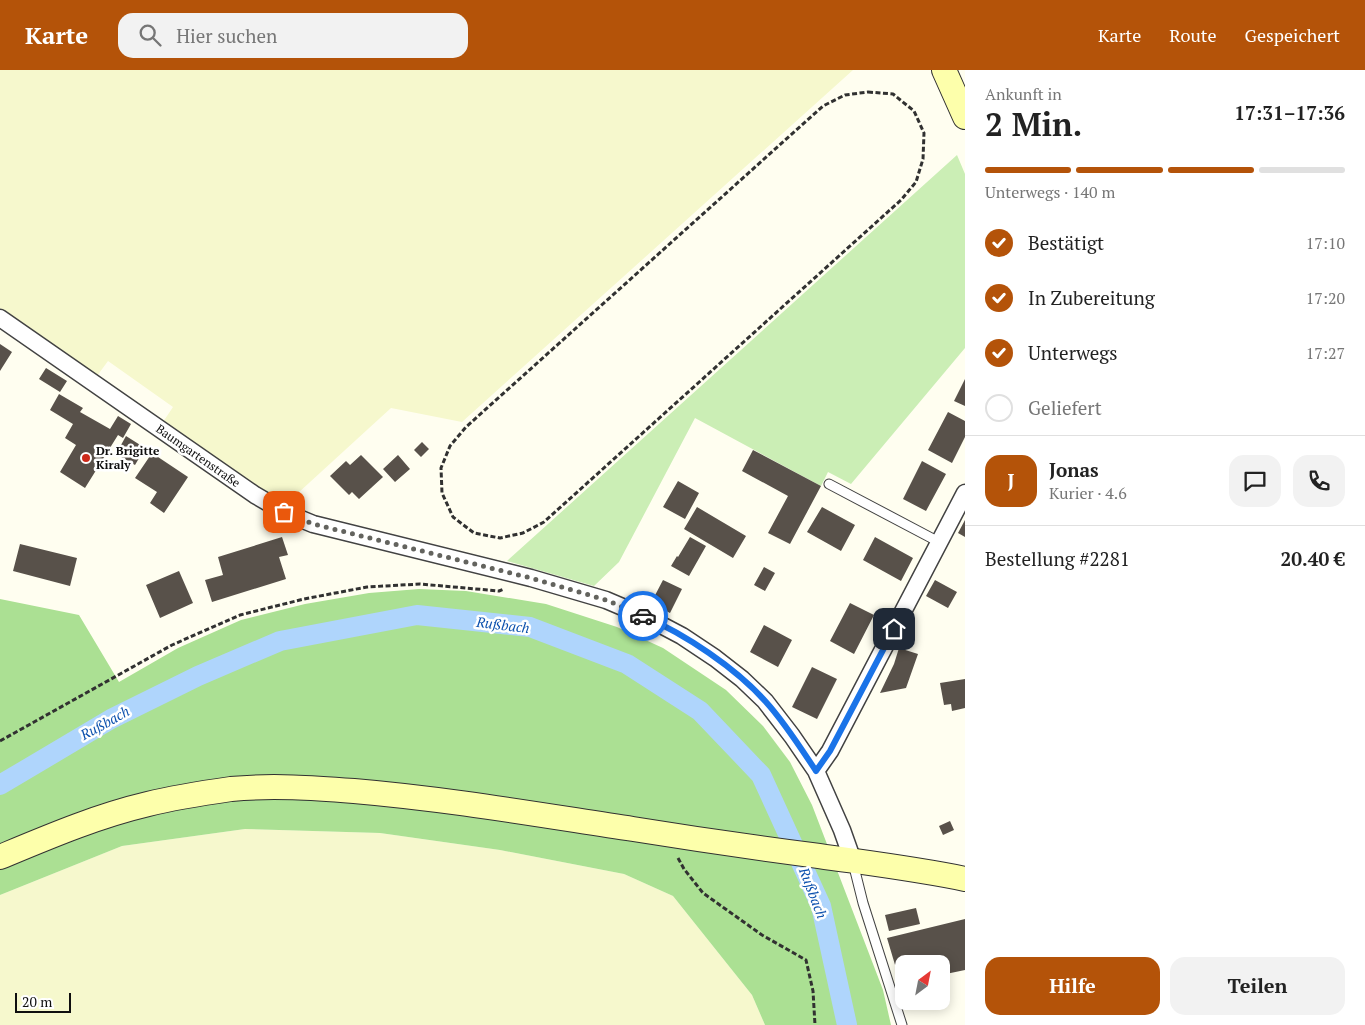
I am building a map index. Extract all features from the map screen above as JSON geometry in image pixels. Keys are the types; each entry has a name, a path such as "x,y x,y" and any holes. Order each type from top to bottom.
{"main road":[{"path":"944,70 965,118"},
{"path":"0,857 104,817 148,804 195,794 264,787 324,789 436,800 965,879"}],"street":[{"name":"Baumgartenstraße","path":"0,318 255,495 284,512 330,529 531,578 606,600 646,617 682,636 742,679 765,701 792,736 816,771 842,830 853,861"},
{"path":"816,771 830,751 965,493"}],"lane":[{"path":"829,484 939,542"},
{"path":"853,861 863,903 902,1025"}],"path":[{"path":"868,92 893,94 914,111 924,133 923,159 916,182 901,200 544,522 523,533 500,538 474,533 453,517 442,493 441,468 450,446 466,427 823,106 845,95 868,92"},
{"path":"0,741 172,645 240,615 304,599 367,587 420,584 499,591 531,578"},
{"path":"667,835 684,870 703,893 762,935 806,960 813,991 816,1025"}],"green space":[{"path":"0,70 853,70 462,422 391,408 286,504 258,489 163,422 173,407 108,361 97,376 0,308"},
{"path":"957,155 965,174 965,348 851,484 828,472 821,486 695,418 619,562 594,586 507,561"},
{"path":"419,589 466,591 546,604 617,627 663,648 726,690 763,726 790,762 812,805 883,990 891,1025 765,1025 752,995 673,896 624,874 500,850 380,833 245,829 122,846 0,895 0,599 79,615 119,682 178,648 241,620 305,604 369,593"},
{"path":"245,829 380,833 500,850 624,874 673,896 752,995 765,1025 0,1025 0,895 122,846"}],"building":[{"path":"0,344 12,352 0,371"},
{"path":"46,368 67,381 60,392 39,379"},
{"path":"965,379 965,406 954,401"},
{"name":"Dr. Brigitte Kiraly","path":"59,394 83,408 80,412 110,429 118,416 131,424 123,438 118,435 85,488 60,472 76,445 65,438 73,424 50,410"},
{"path":"948,412 965,421 965,437 952,463 928,450"},
{"path":"126,436 145,448 135,465 116,454"},
{"path":"422,442 429,449 421,457 414,450"},
{"path":"753,450 821,486 790,544 768,533 788,496 742,471"},
{"path":"152,453 188,477 164,513 150,503 157,492 135,478"},
{"path":"361,455 383,477 359,499 352,492 349,495 330,476 346,461 350,465"},
{"path":"398,455 410,469 395,482 383,469"},
{"path":"922,461 946,474 926,511 903,499"},
{"path":"678,481 699,493 685,519 663,507"},
{"path":"697,507 746,536 733,558 684,529"},
{"path":"822,507 855,525 841,551 807,532"},
{"path":"965,520 965,537 958,533"},
{"path":"282,537 288,555 279,557 286,579 212,602 205,580 223,575 218,557"},
{"path":"690,537 706,546 689,576 671,566"},
{"path":"875,537 913,558 901,581 863,560"},
{"path":"20,544 77,558 70,586 13,571"},
{"path":"764,567 775,573 765,591 754,585"},
{"path":"179,571 193,603 160,618 146,585"},
{"path":"663,580 682,589 670,613 651,603"},
{"path":"935,580 957,592 948,608 926,596"},
{"path":"850,603 874,615 854,654 830,641"},
{"path":"764,625 792,640 778,667 750,652"},
{"path":"899,648 918,654 906,688 880,693 894,664"},
{"path":"812,667 837,679 817,719 792,707"},
{"path":"965,679 965,708 952,711 951,704 944,705 940,683"},
{"path":"950,821 954,830 943,835 939,826"},
{"path":"916,908 920,924 889,931 885,915"},
{"path":"965,919 965,970 950,973 950,955 895,955 895,965 887,938"}],"waterway":[{"name":"Rußbach","path":"0,785 111,719 198,676 280,641 417,615 530,627 627,664 700,711 761,775 821,906 847,1025"}],"way so far":[{"path":"284,512 313,524 531,578 606,600 643,616"}],"place":[{"name":"Dr. Brigitte Kiraly","path":"86,458"}],"route":[{"path":"643,616 682,636 742,679 765,701 816,771 830,751 894,629"}]}
